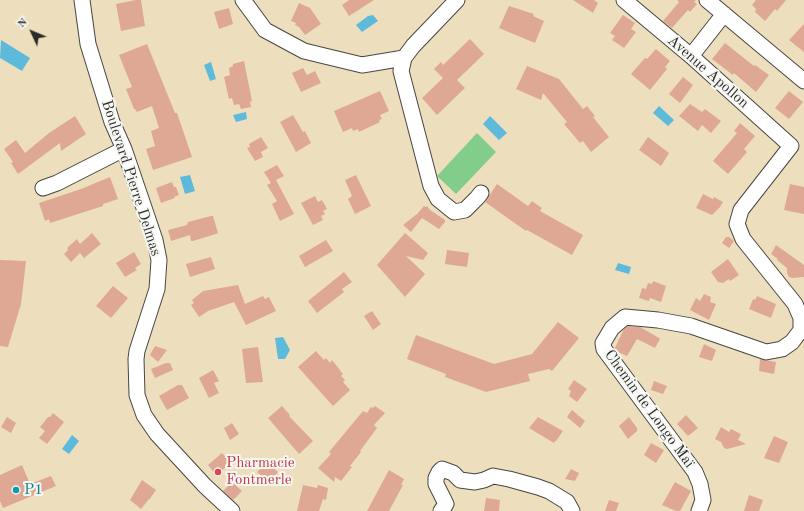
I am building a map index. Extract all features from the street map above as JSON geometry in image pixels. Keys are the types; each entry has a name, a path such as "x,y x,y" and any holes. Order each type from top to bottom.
{"street":[{"name":"Boulevard Pierre Delmas","path":"82,0 88,44 112,122 124,149 154,240 158,260 157,289 137,350 137,395 144,415 157,434 204,486 232,511"},
{"path":"243,0 265,30 304,51 362,65 404,58"},
{"path":"457,0 413,46 404,58 401,71 431,186 438,199 454,212 465,210 478,198 481,193"},
{"name":"Avenue Apollon","path":"624,0 690,56 791,146"},
{"path":"707,0 804,82"},
{"path":"690,56 724,14"},
{"name":"Chemin de Longo Maï","path":"698,511 703,500 700,484 695,472 604,349 604,343 612,328 625,317 658,320 691,326 766,352 782,349 803,331 801,318 795,304 743,239 737,224 741,210 791,146"},
{"path":"43,188 124,149"},
{"path":"441,511 446,504 436,484 436,478 438,472 442,469 453,473 460,480 475,482 492,476 538,487 549,491 567,502 572,508 572,511"}],"green space":[{"path":"477,133 496,152 456,194 437,176"}],"water":[{"path":"373,15 378,21 362,32 356,25 368,16"},
{"path":"1,40 30,58 22,71 0,58"},
{"path":"211,62 216,79 210,81 204,65"},
{"path":"659,106 674,120 668,126 653,113"},
{"path":"246,112 247,119 236,122 233,115"},
{"path":"490,116 507,133 499,140 483,124"},
{"path":"190,175 195,191 185,194 180,177"},
{"path":"618,263 631,267 629,274 615,270"},
{"path":"283,337 290,350 285,359 278,359 275,338"},
{"path":"72,435 79,441 69,454 62,449"}],"building":[{"path":"141,0 145,26 121,31 116,4"},
{"path":"349,0 374,0 349,16 342,5"},
{"path":"573,0 594,0 598,3 593,13"},
{"path":"677,0 696,0 694,2 697,4 690,12 688,10 672,28 663,21 679,2"},
{"path":"756,0 786,0 777,11 775,9 765,21 755,12 756,9 752,5"},
{"path":"299,3 310,8 321,24 305,35 299,27 295,25 296,23 291,21"},
{"path":"509,6 534,14 533,16 544,21 535,43 499,28"},
{"path":"229,8 233,24 219,29 214,12"},
{"path":"623,15 635,23 631,29 636,32 624,48 612,40 615,36 610,33"},
{"path":"804,24 804,52 789,40"},
{"path":"470,39 484,54 457,80 465,88 437,115 422,98 443,78 434,69 441,62 443,65"},
{"path":"725,43 754,66 755,65 769,75 756,92 734,73 733,75 712,59"},
{"path":"147,44 175,113 177,113 192,157 153,170 146,149 155,146 151,131 159,128 152,106 137,112 134,109 126,89 132,87 119,55"},
{"path":"656,49 670,61 665,67 667,69 650,90 631,74 645,58 647,59"},
{"path":"244,61 252,101 250,102 251,107 241,109 239,104 234,105 232,98 229,99 224,77 230,75 229,68 233,66 233,64"},
{"path":"527,66 559,79 583,109 587,106 595,116 593,117 609,137 591,152 583,141 580,143 564,124 567,122 543,93 541,100 516,89"},
{"path":"303,68 307,75 315,71 321,83 301,92 292,73"},
{"path":"683,77 693,85 680,103 669,94"},
{"path":"380,91 389,111 380,115 382,119 379,120 380,122 359,132 358,129 353,131 352,128 343,132 334,111"},
{"path":"789,91 803,102 789,119 775,108"},
{"path":"690,104 702,112 705,109 721,121 711,133 702,125 698,131 679,116"},
{"path":"293,115 303,132 305,131 311,143 296,152 280,122"},
{"path":"75,116 86,134 61,151 60,143 18,174 11,163 13,162 4,149 16,140 25,153 49,133"},
{"path":"740,123 755,136 744,149 747,152 728,174 713,161 737,133 734,131"},
{"path":"261,137 268,148 261,152 263,157 255,161 247,148 250,147 249,144"},
{"path":"648,137 669,153 661,166 639,150"},
{"path":"277,165 284,176 276,180 294,214 280,221 272,204 277,201 267,185 271,183 264,172"},
{"path":"356,175 371,206 355,214 348,199 352,196 345,180"},
{"path":"110,177 118,199 103,204 103,206 50,223 49,219 45,221 39,203 81,189"},
{"path":"172,182 179,195 161,203 156,188"},
{"path":"497,184 528,206 532,201 542,208 540,211 583,235 572,255 527,230 526,231 485,202"},
{"path":"790,184 804,187 804,214 784,210"},
{"path":"703,194 713,199 714,197 723,202 712,215 696,208"},
{"path":"315,196 318,202 322,200 327,209 323,211 325,214 321,216 323,220 313,225 301,203"},
{"path":"424,206 427,206 430,210 445,220 445,222 439,229 422,218 411,232 403,225 417,214"},
{"path":"213,216 218,233 193,241 191,241 190,235 171,241 168,230 187,225 188,222"},
{"path":"92,233 101,244 84,258 80,253 71,262 64,254 68,250 67,248 77,239 80,244"},
{"path":"405,233 428,253 423,260 406,256 425,274 405,297 377,265"},
{"path":"726,237 729,237 734,241 729,248 722,243"},
{"path":"326,240 333,251 305,267 299,256"},
{"path":"776,245 804,265 804,277 789,277 787,268 771,254"},
{"path":"447,250 469,253 467,267 445,264"},
{"path":"134,252 141,264 135,268 137,270 125,277 116,263"},
{"path":"211,257 215,269 190,277 186,264"},
{"path":"728,259 739,275 730,281 729,279 723,283 718,282 711,272"},
{"path":"0,260 26,261 21,304 8,347 0,346"},
{"path":"344,272 352,282 342,289 344,292 317,313 308,301"},
{"path":"653,281 666,286 661,302 650,298 649,301 639,298 642,288 646,289 648,283 652,284"},
{"path":"238,285 245,304 263,296 265,299 269,297 276,311 246,325 234,302 208,311 199,317 191,305 194,303 192,300 203,291"},
{"path":"113,286 128,298 111,318 96,306"},
{"path":"704,294 711,297 710,302 716,304 709,320 690,310 696,298 700,301"},
{"path":"757,296 776,304 771,318 749,309 753,299 755,300"},
{"path":"372,311 381,324 373,330 364,316"},
{"path":"558,322 579,338 552,371 549,369 528,374 530,381 486,392 445,377 446,374 407,359 416,335 494,364 532,354"},
{"path":"628,326 640,327 659,338 660,339 655,348 637,339 627,356 616,351 615,348 624,329"},
{"path":"704,344 716,350 712,361 699,357"},
{"path":"155,346 167,350 158,362 150,355"},
{"path":"258,347 263,382 246,383 242,349"},
{"path":"316,351 324,360 326,358 330,363 332,360 343,374 341,376 345,380 343,382 350,390 333,406 298,367"},
{"path":"760,359 776,362 774,374 759,371"},
{"path":"166,363 170,363 173,370 155,378 151,369"},
{"path":"213,370 219,381 214,383 219,393 209,398 199,378"},
{"path":"574,380 587,389 577,402 569,396 571,391 568,389"},
{"path":"654,381 667,386 663,394 651,390"},
{"path":"178,385 182,385 189,398 167,410 159,396"},
{"path":"282,406 290,415 289,416 313,441 299,454 268,418"},
{"path":"375,406 385,413 374,425 377,428 350,466 352,467 341,481 335,477 334,482 318,468 331,454 329,452 363,411 367,413 371,407 373,408"},
{"path":"572,410 585,421 580,428 567,417"},
{"path":"53,413 64,422 47,444 39,438 45,431 40,427"},
{"path":"686,415 698,428 688,436 677,424"},
{"path":"7,417 16,423 11,433 1,427"},
{"path":"538,417 563,431 554,443 529,428"},
{"path":"629,417 637,428 637,431 628,439 619,426"},
{"path":"232,423 239,434 230,440 224,428"},
{"path":"721,427 729,432 731,429 741,434 738,440 746,444 727,449 724,448 721,442 715,439"},
{"path":"774,436 788,442 779,463 764,458"},
{"path":"651,443 664,450 656,463 644,455"},
{"path":"222,453 229,461 225,465 226,467 216,475 208,465"},
{"path":"267,462 278,472 269,482 257,472"},
{"name":"P1","path":"22,465 30,484 51,476 56,486 3,508 0,501 0,475"},
{"path":"571,469 579,473 575,481 565,479"},
{"path":"389,470 404,479 401,485 403,485 389,511 367,511"},
{"path":"142,480 156,490 141,509 130,500"},
{"path":"232,482 242,491 233,500 223,491"},
{"path":"675,482 691,491 680,511 676,511 662,505"},
{"path":"303,485 317,488 318,485 328,488 326,500 323,499 319,511 297,511"},
{"path":"749,495 763,500 759,511 744,511"},
{"path":"486,498 500,500 499,511 484,511"},
{"path":"609,500 619,503 616,511 605,511"}],"place":[{"name":"Pharmacie Fontmerle","path":"218,472"},
{"name":"P1","path":"16,490"}]}
